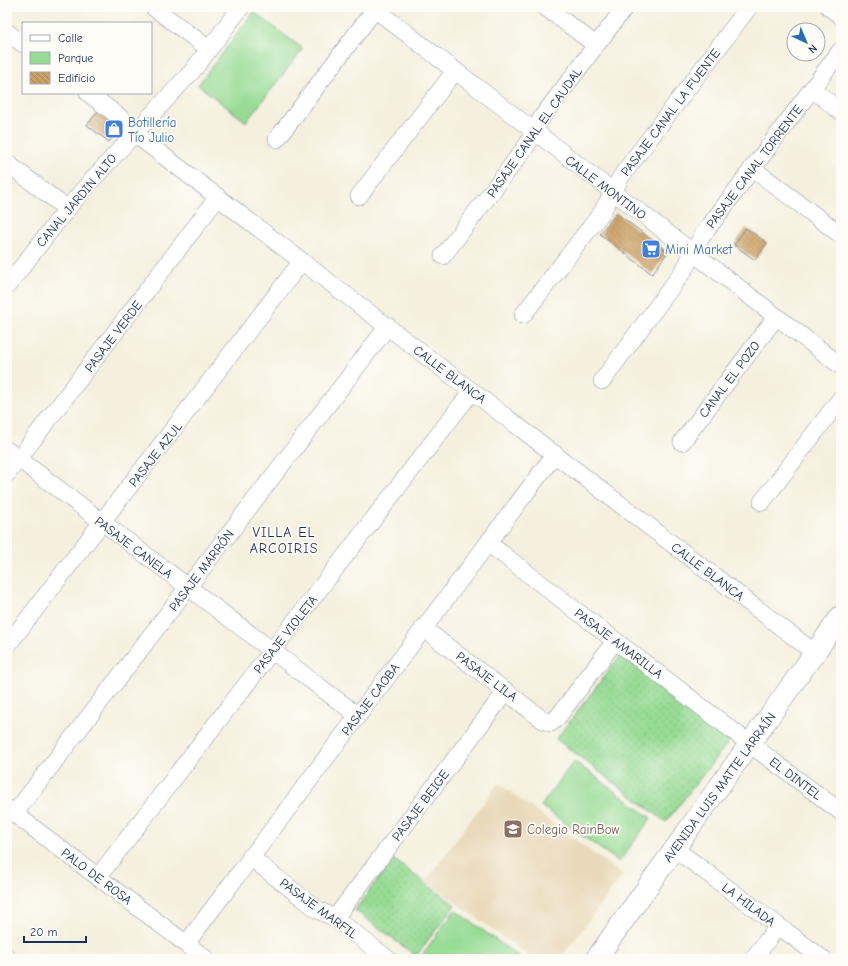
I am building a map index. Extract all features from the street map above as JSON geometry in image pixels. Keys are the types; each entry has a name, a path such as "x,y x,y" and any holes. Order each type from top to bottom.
{"street":[{"path":"153,7 209,49"},
{"name":"CANAL JARDIN ALTO","path":"7,286 67,208 194,69 241,7"},
{"path":"545,7 596,46"},
{"name":"PASAJE CANAL EL CAUDAL","path":"443,256 527,145 542,117 625,7"},
{"name":"PASAJE CANAL LA FUENTE","path":"523,315 602,212 622,175 749,7"},
{"path":"829,7 841,16"},
{"path":"277,139 374,8"},
{"name":"CALLE MONTINO","path":"374,8 841,366"},
{"path":"7,32 22,43"},
{"name":"PASAJE CANAL TORRENTE","path":"602,381 684,270 702,236 841,50"},
{"path":"359,196 455,71"},
{"path":"812,89 841,112"},
{"name":"CALLE BLANCA","path":"89,94 122,118 135,134 815,652"},
{"path":"7,164 67,208"},
{"path":"752,168 841,235"},
{"name":"PASAJE VERDE","path":"7,474 13,455 218,197"},
{"name":"PASAJE AZUL","path":"7,646 302,261"},
{"name":"CANAL EL POZO","path":"682,442 776,317"},
{"name":"PASAJE MARRÓN","path":"11,810 188,587 388,326"},
{"name":"PASAJE VIOLETA","path":"98,877 472,391"},
{"path":"762,502 841,398"},
{"name":"PASAJE CAOBA","path":"186,944 250,857 555,454"},
{"name":"PASAJE CANELA","path":"13,455 357,715"},
{"name":"PASAJE AMARILLA","path":"488,543 750,744"},
{"name":"AVENIDA LUIS MATTE LARRAÍN","path":"596,959 841,616"},
{"name":"PASAJE LILA","path":"424,628 543,720 551,722 557,718 615,641"},
{"name":"PASAJE BEIGE","path":"334,918 506,691"},
{"name":"EL DINTEL","path":"750,744 841,812"},
{"name":"PALO DE ROSA","path":"11,810 206,959"},
{"name":"LA HILADA","path":"675,849 823,959"},
{"name":"PASAJE MARFIL","path":"250,857 318,910 334,918 388,959"},
{"path":"753,959 778,926"}],"shaded area":[{"name":"Colegio RainBow","path":"498,783 623,875 560,959 533,959 426,881"}],"green space":[{"path":"254,12 303,49 246,122 198,85"},
{"path":"624,651 734,735 666,822 556,739"},
{"path":"574,761 651,818 619,862 541,806"},
{"path":"393,859 455,905 416,956 355,910"},
{"path":"455,910 522,959 428,959 422,955"}],"building":[{"path":"99,110 121,127 109,142 87,125"},
{"path":"616,213 668,252 652,274 600,234"},
{"path":"746,228 767,243 755,260 734,245"}],"place":[{"name":"Botillería Tío Julio","path":"114,129"},
{"name":"Mini Market","path":"651,249"},
{"name":"Colegio RainBow","path":"513,829"}],"district":[{"name":"VILLA EL ARCOIRIS","path":"284,540"}]}
